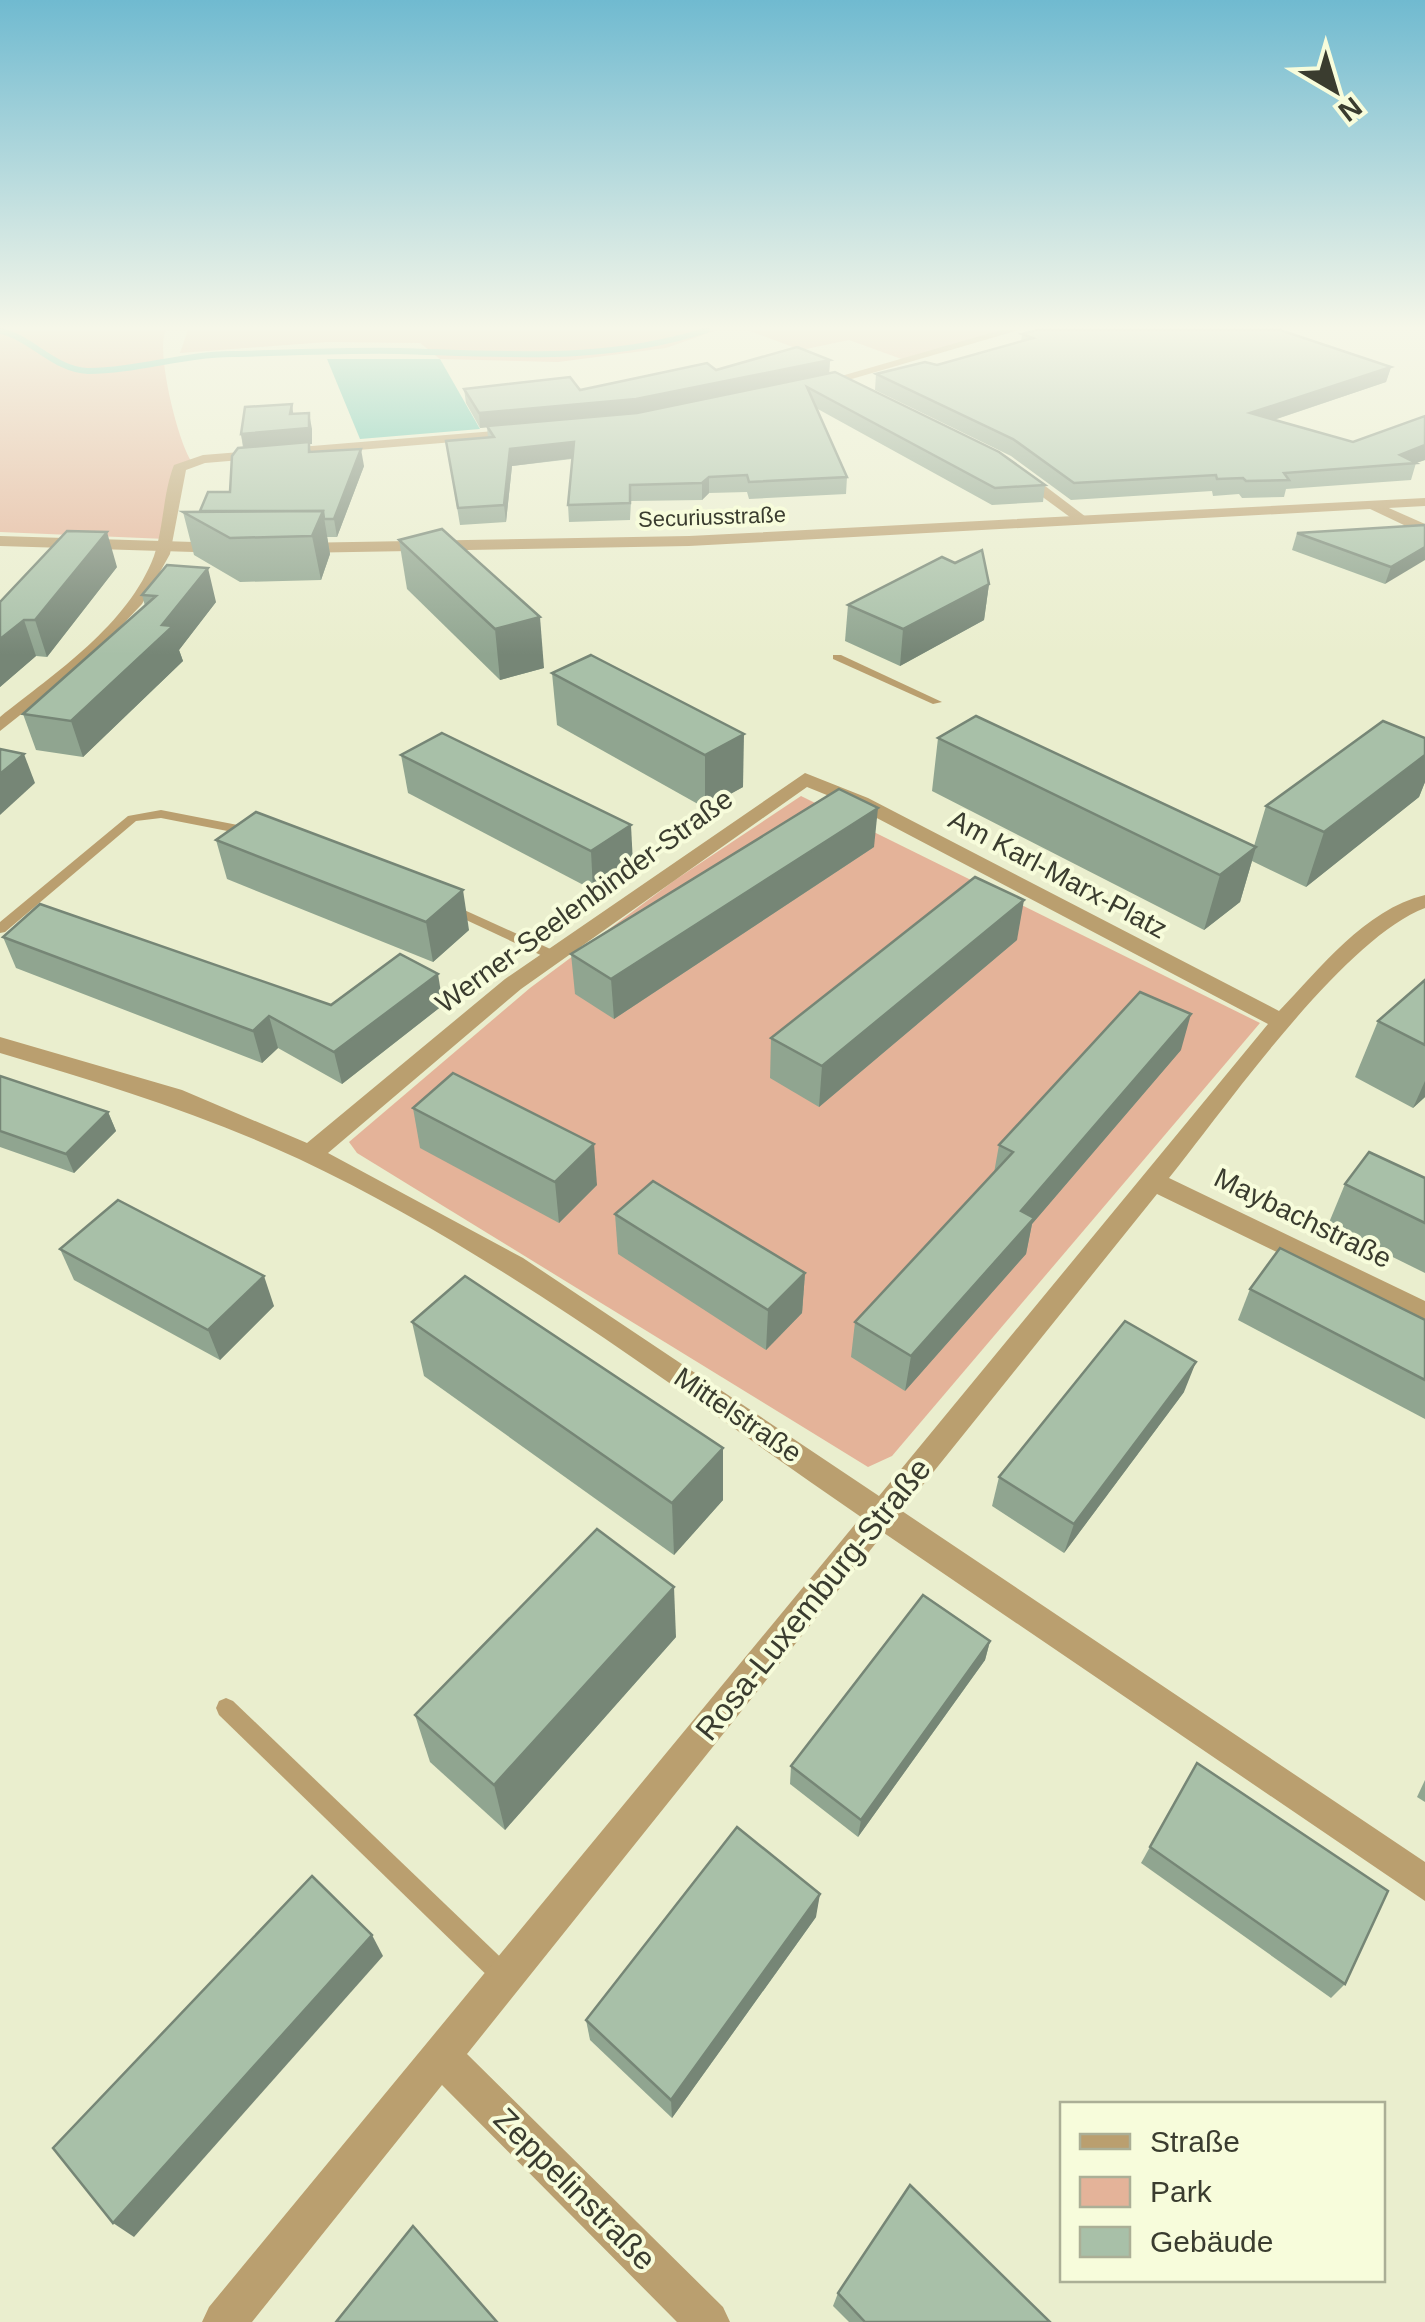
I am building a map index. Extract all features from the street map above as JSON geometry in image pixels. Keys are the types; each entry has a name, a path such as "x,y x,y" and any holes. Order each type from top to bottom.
{"street":[{"path":"0,726 110,629 150,580 162,549 179,468 192,462 457,438"},
{"path":"1004,462 1073,508 1083,520"},
{"name":"Securiusstraße","path":"280,548 689,541 1425,502"},
{"path":"1373,504 1425,530"},
{"path":"0,541 162,549 241,548"},
{"name":"Werner-Seelenbinder-Straße","path":"310,1154 552,955 805,779"},
{"name":"Am Karl-Marx-Platz","path":"805,779 861,802 1282,1022"},
{"name":"Rosa-Luxemburg-Straße","path":"224,2322 1282,1022 1359,945 1394,916 1425,902"},
{"name":"Mittelstraße","path":"0,1044 174,1096 310,1154 514,1265 1425,1883"},
{"name":"Maybachstraße","path":"1153,1182 1425,1313"},
{"name":"Zeppelinstraße","path":"442,2057 708,2322"}],"lane":[{"path":"838,657 937,702"},
{"path":"0,930 132,818 162,814 266,836"},
{"path":"433,901 552,955"},
{"path":"226,1708 506,1978"}],"green space":[{"path":"0,438 181,438 192,462 179,468 166,539 0,532"},
{"path":"801,796 1260,1023 892,1456 868,1467 357,1153 349,1142 530,988 675,880"}],"building":[{"path":"830,438 847,477 749,482 747,475 709,477 702,483 630,485 630,503 568,505 574,442 510,449 504,505 458,508 446,441"},
{"path":"903,438 971,438 999,452 1045,485 995,488"},
{"path":"1340,438 1353,442 1363,438 1425,438 1425,445 1400,455 1416,463 1284,473 1289,480 1246,481 1217,479 1216,475 1074,483 1013,439"},
{"path":"309,442 309,452 361,449 334,519 324,519 323,511 200,511 208,492 230,492 232,456 238,448"},
{"path":"323,511 312,536 230,538 183,512"},
{"path":"1425,525 1425,547 1391,567 1297,533"},
{"path":"442,529 540,617 495,629 399,540"},
{"path":"67,531 107,532 35,620 24,620 0,639 0,602"},
{"path":"982,550 989,584 903,629 848,605 942,557 955,563"},
{"path":"167,565 208,568 162,625 173,626 71,721 23,714 156,596 142,595"},
{"path":"591,655 744,734 705,755 552,673"},
{"path":"976,716 1256,847 1220,875 938,738"},
{"path":"1383,721 1425,738 1425,755 1324,832 1266,806"},
{"path":"442,733 631,825 591,851 401,755"},
{"path":"0,749 24,754 0,774"},
{"path":"839,789 878,808 611,979 571,954"},
{"path":"256,812 463,890 426,922 216,840"},
{"path":"975,877 1024,900 822,1066 771,1038"},
{"path":"40,904 331,1005 400,954 438,974 334,1052 269,1016 253,1031 3,937"},
{"path":"1425,980 1425,1045 1378,1021"},
{"path":"1140,992 1191,1014 1021,1211 1034,1218 911,1356 855,1322 1013,1152 999,1145"},
{"path":"453,1073 594,1144 555,1182 413,1108"},
{"path":"0,1076 108,1112 66,1154 0,1131"},
{"path":"1369,1152 1425,1178 1425,1223 1345,1184"},
{"path":"653,1181 805,1273 768,1310 615,1214"},
{"path":"118,1200 264,1276 208,1330 60,1249"},
{"path":"1280,1248 1425,1320 1425,1380 1250,1289"},
{"path":"465,1276 723,1448 672,1503 412,1322"},
{"path":"1125,1321 1196,1362 1074,1524 999,1477"},
{"path":"597,1529 674,1587 494,1785 415,1715"},
{"path":"923,1595 990,1641 861,1820 791,1766"},
{"path":"1197,1763 1388,1891 1345,1984 1150,1847"},
{"path":"737,1827 820,1894 671,2100 586,2020"},
{"path":"312,1876 372,1935 113,2223 53,2148"},
{"path":"910,2185 1050,2322 865,2322 838,2293"},
{"path":"413,2226 497,2322 336,2322"}]}
